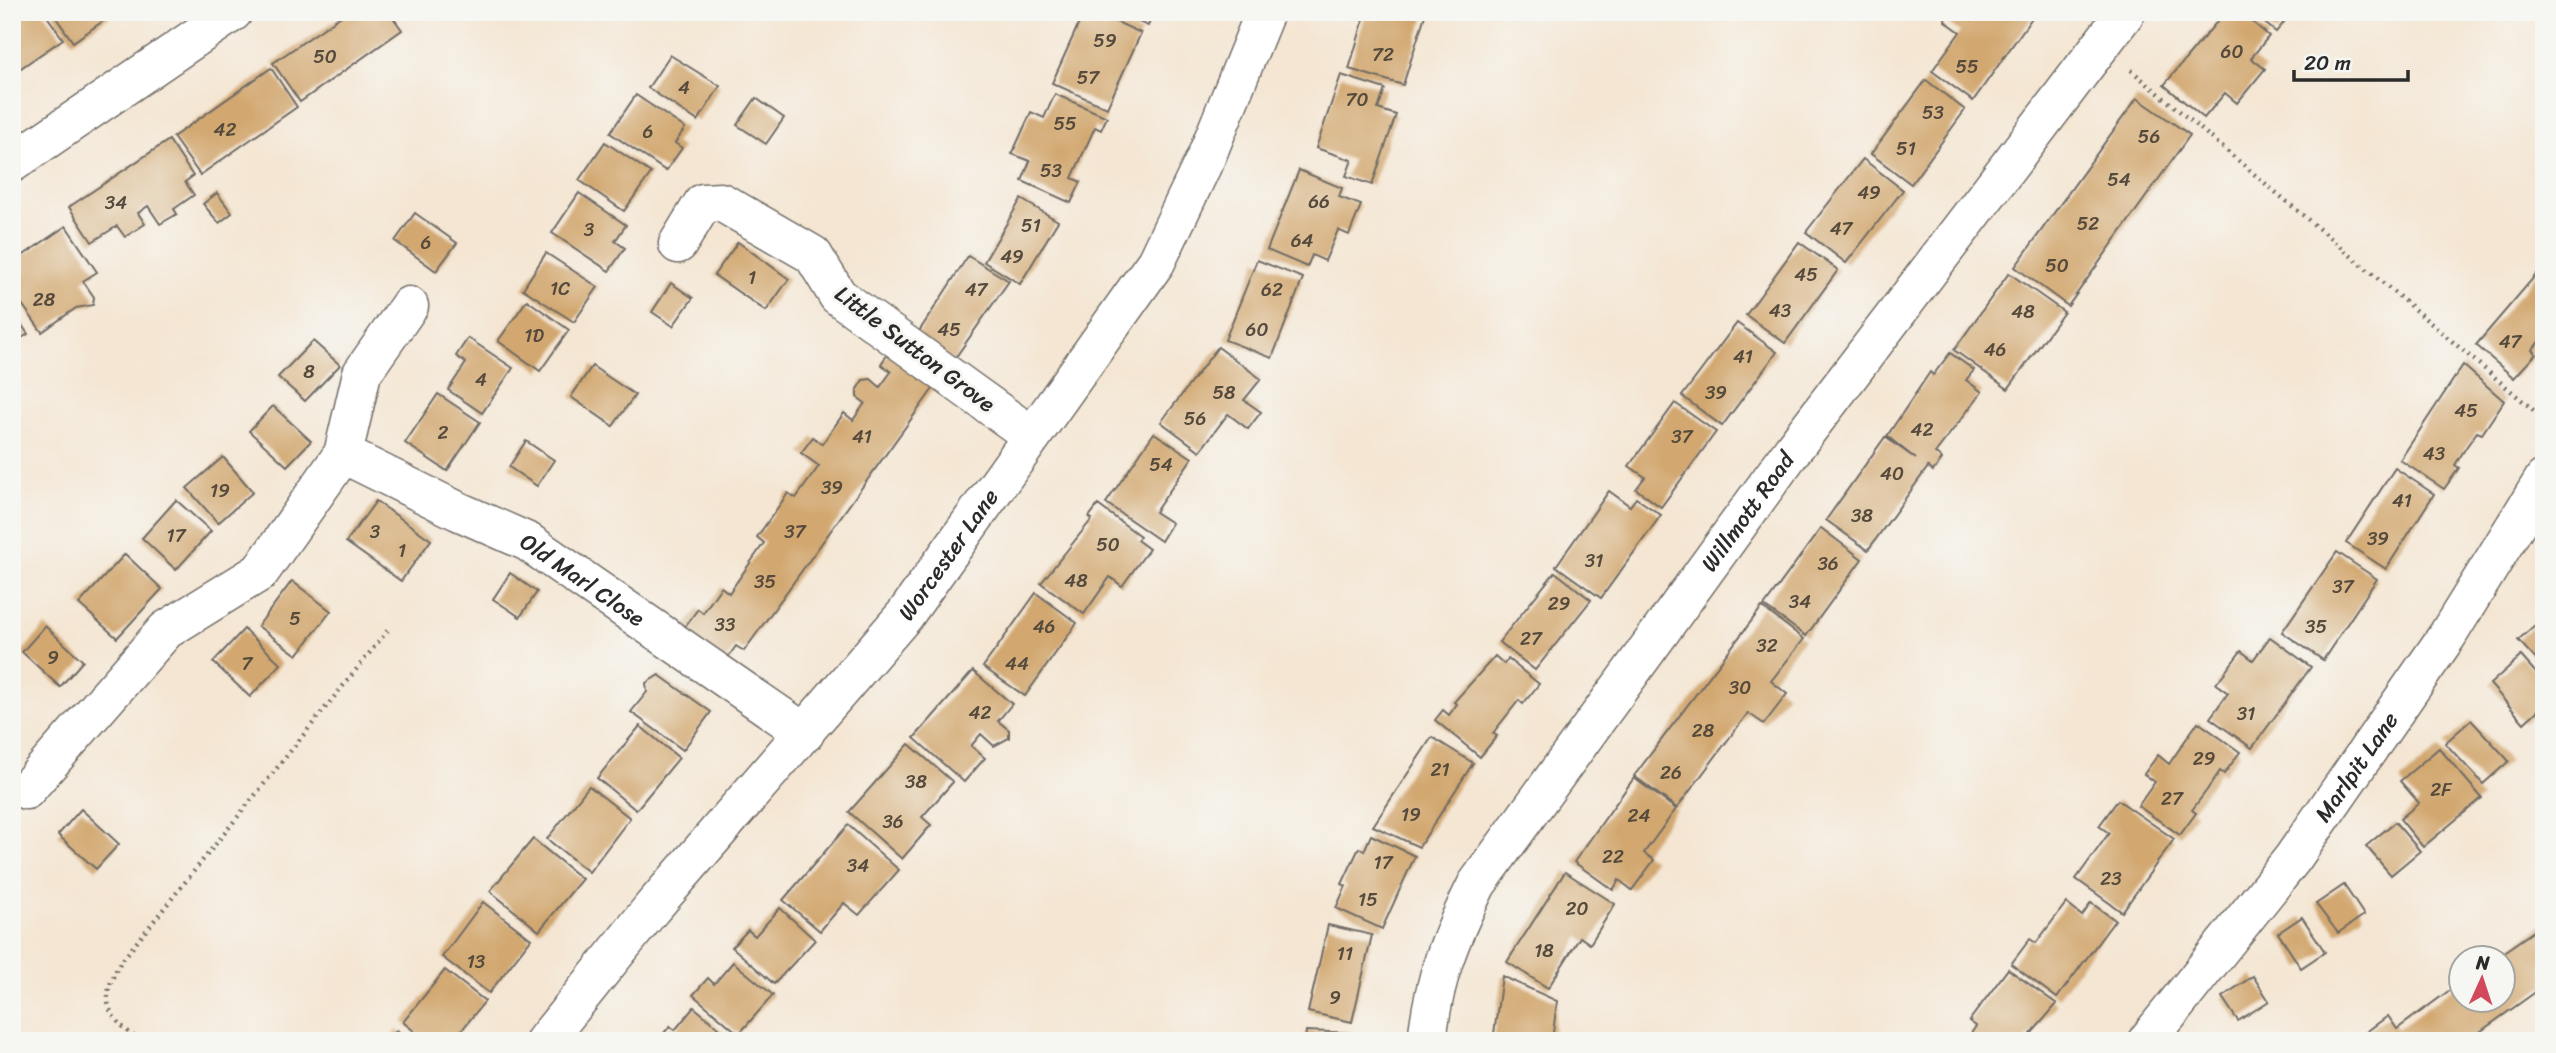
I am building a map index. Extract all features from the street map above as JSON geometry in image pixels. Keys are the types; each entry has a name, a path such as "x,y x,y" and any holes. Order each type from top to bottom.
{"street":[{"path":"12,163 233,12"},
{"name":"Worcester Lane","path":"545,1041 652,908 905,615 1156,262 1207,155 1265,12"},
{"name":"Willmott Road","path":"1427,1041 1431,1007 1447,944 1477,884 1793,449 2126,12"},
{"name":"Little Sutton Grove","path":"678,244 703,203 721,202 813,255 838,296 1032,436"},
{"path":"26,790 166,630 260,572 343,454 362,373 409,306"},
{"name":"Old Marl Close","path":"343,454 528,542 805,733"},
{"name":"Marlpit Lane","path":"2147,1041 2301,846 2447,636 2544,479"}],"path":[{"path":"2101,44 2544,419"},
{"path":"140,1041 115,1019 106,1003 109,983 120,963 388,630"}],"building":[{"path":"20,12 44,12 63,39 12,74 12,18"},
{"path":"52,12 116,12 73,42"},
{"path":"347,12 389,12 402,30 300,102 273,63"},
{"path":"1084,12 1095,12 1141,33 1107,108 1052,83"},
{"path":"1115,12 1154,12 1148,26"},
{"path":"1366,12 1426,12 1403,85 1349,69"},
{"path":"1946,12 1962,12 1972,20 1978,12 2036,12 1973,101 1932,71 1960,32 1945,21"},
{"path":"2225,12 2241,12 2269,36 2251,58 2265,69 2237,103 2225,93 2204,118 2164,85"},
{"path":"2251,12 2292,12 2276,32"},
{"path":"670,55 720,86 698,121 648,88"},
{"path":"271,68 297,107 200,175 173,137"},
{"path":"1341,75 1385,89 1378,109 1396,115 1372,185 1346,176 1352,160 1316,148"},
{"path":"1926,80 1965,110 1911,184 1871,154"},
{"path":"1055,94 1107,117 1101,130 1095,127 1072,178 1081,182 1071,203 1022,181 1030,161 1012,154 1031,112 1044,118"},
{"path":"636,95 685,128 675,143 682,148 666,171 610,133"},
{"path":"756,98 784,118 766,144 737,125"},
{"path":"2137,98 2190,135 2068,306 2015,267"},
{"path":"169,140 193,176 185,182 194,195 174,209 177,214 160,224 148,206 138,213 145,224 125,237 117,226 92,242 69,207"},
{"path":"605,142 651,173 624,211 579,180"},
{"path":"1863,159 1903,190 1846,263 1806,232"},
{"path":"1299,170 1342,188 1339,197 1361,205 1349,235 1338,230 1325,261 1312,255 1307,267 1267,250"},
{"path":"217,193 232,213 219,223 203,204"},
{"path":"579,193 626,225 615,241 625,248 609,271 552,233"},
{"path":"1021,199 1058,221 1020,284 984,262"},
{"path":"415,213 457,243 436,271 395,241"},
{"path":"66,226 97,272 83,281 94,297 93,305 76,308 42,332 12,290 12,263"},
{"path":"738,242 789,279 766,311 714,275"},
{"path":"1799,242 1838,270 1785,343 1746,315"},
{"path":"546,253 598,287 574,322 523,289"},
{"path":"968,256 1009,281 953,361 916,336"},
{"path":"1257,260 1303,278 1272,358 1225,340"},
{"path":"2540,270 2544,273 2544,336 2532,350 2536,354 2514,378 2476,345"},
{"path":"2009,273 2064,312 2008,389 1954,350"},
{"path":"671,283 693,298 673,326 652,312"},
{"path":"527,300 569,330 540,371 498,341"},
{"path":"12,311 28,334 12,344"},
{"path":"1737,323 1777,352 1722,426 1682,396"},
{"path":"468,338 513,368 482,413 448,390 466,363 456,356"},
{"path":"313,341 340,365 305,401 278,377"},
{"path":"1218,347 1261,379 1244,400 1261,412 1248,429 1228,414 1200,451 1161,422"},
{"path":"889,352 935,386 744,651 736,646 726,660 683,629 698,609 703,613 721,587 729,593 764,543 757,537 788,493 796,498 819,466 801,453 813,437 822,444 844,413 853,420 865,403 857,397 857,389 863,380 871,379 880,387 891,372 881,364"},
{"path":"1950,353 1974,370 1966,380 1982,392 1935,453 1942,459 1933,471 1928,467 1868,550 1826,520 1885,437 1916,459 1887,436 1930,372 1933,375"},
{"path":"2463,365 2504,401 2482,434 2477,432 2467,446 2455,465 2459,468 2444,489 2400,460"},
{"path":"592,366 635,395 613,426 571,397"},
{"path":"438,394 480,422 447,471 405,443"},
{"path":"1675,403 1716,432 1661,507 1636,489 1645,477 1629,466"},
{"path":"273,406 311,441 287,466 249,431"},
{"path":"1154,433 1192,458 1155,512 1172,523 1161,541 1106,503"},
{"path":"526,441 554,460 537,486 509,467"},
{"path":"223,457 253,492 218,523 187,488"},
{"path":"2395,468 2434,494 2386,569 2346,543"},
{"path":"1609,491 1630,506 1636,498 1661,515 1601,598 1556,566"},
{"path":"176,500 211,531 176,570 142,538"},
{"path":"376,501 431,540 401,581 346,542"},
{"path":"1098,505 1140,536 1137,540 1149,549 1122,586 1110,577 1084,614 1041,583 1092,519 1089,517"},
{"path":"1821,528 1862,559 1806,636 1764,606"},
{"path":"2337,552 2377,579 2323,660 2282,632"},
{"path":"125,554 162,589 117,638 79,604"},
{"path":"1555,572 1591,600 1535,670 1499,642"},
{"path":"510,573 537,592 520,617 493,599"},
{"path":"292,581 331,611 297,655 258,626"},
{"path":"1036,593 1077,623 1025,696 983,667"},
{"path":"1762,607 1804,639 1771,681 1787,694 1764,724 1748,713 1677,808 1634,776"},
{"path":"2544,617 2544,668 2518,640"},
{"path":"45,626 83,661 60,687 22,652"},
{"path":"244,629 281,664 250,697 213,662"},
{"path":"2270,637 2311,667 2252,748 2210,718 2228,693 2216,684 2241,651 2253,660"},
{"path":"1495,656 1504,664 1508,659 1539,684 1523,704 1519,700 1493,733 1497,736 1480,757 1435,720 1443,710 1449,715 1457,704 1454,702"},
{"path":"2521,656 2544,682 2544,705 2524,723 2490,684"},
{"path":"973,671 1012,704 998,721 1009,730 1009,738 994,746 981,734 971,746 985,758 964,782 914,738"},
{"path":"659,675 711,712 683,750 631,712 647,692 646,683"},
{"path":"2471,720 2509,761 2483,784 2445,743"},
{"path":"2198,722 2240,752 2224,774 2220,771 2192,810 2196,813 2180,835 2138,806 2155,782 2144,774 2158,755 2169,764"},
{"path":"640,726 679,758 636,810 597,778"},
{"path":"1432,737 1473,763 1419,847 1373,826"},
{"path":"909,744 953,782 922,817 931,825 902,859 849,812"},
{"path":"2439,748 2482,798 2423,847 2400,819 2419,803 2400,781"},
{"path":"1634,778 1676,809 1644,853 1654,860 1632,890 1619,880 1613,890 1574,862"},
{"path":"589,786 630,818 589,872 547,839"},
{"path":"2118,800 2174,839 2122,912 2076,879 2109,833 2099,826"},
{"path":"81,809 119,844 96,869 58,835"},
{"path":"2395,822 2420,851 2391,875 2366,846"},
{"path":"848,825 899,870 859,915 844,903 820,931 783,900"},
{"path":"1371,835 1415,856 1382,929 1336,908 1346,886 1342,884 1359,848 1364,851"},
{"path":"533,839 582,879 539,931 490,891"},
{"path":"1565,872 1615,904 1590,944 1580,937 1548,988 1507,962"},
{"path":"2344,885 2364,915 2338,933 2316,904"},
{"path":"483,902 531,939 489,993 442,957"},
{"path":"2066,903 2082,916 2091,903 2115,920 2057,998 2011,964 2030,939 2036,943"},
{"path":"780,908 815,940 774,984 732,947 748,930 755,936"},
{"path":"2302,917 2325,952 2301,968 2278,933"},
{"path":"2544,924 2544,986 2518,1005 2518,944 2515,944"},
{"path":"1328,925 1372,935 1352,1022 1308,1012"},
{"path":"733,962 773,995 739,1034 693,995 708,978 714,984"},
{"path":"2008,969 2057,1004 2025,1041 1966,1041 1976,1026 1969,1021"},
{"path":"445,970 485,1001 453,1041 426,1041 403,1022"},
{"path":"1502,976 1557,1001 1552,1041 1493,1041"},
{"path":"2253,976 2269,1001 2238,1021 2222,997"},
{"path":"2448,992 2448,1014 2505,1014 2467,1041 2354,1041 2388,1016 2397,1029"},
{"path":"694,1007 734,1041 657,1041 670,1026 675,1030"},
{"path":"397,1030 410,1041 387,1041"},
{"path":"1306,1031 1353,1033 1353,1041 1305,1041"}]}
